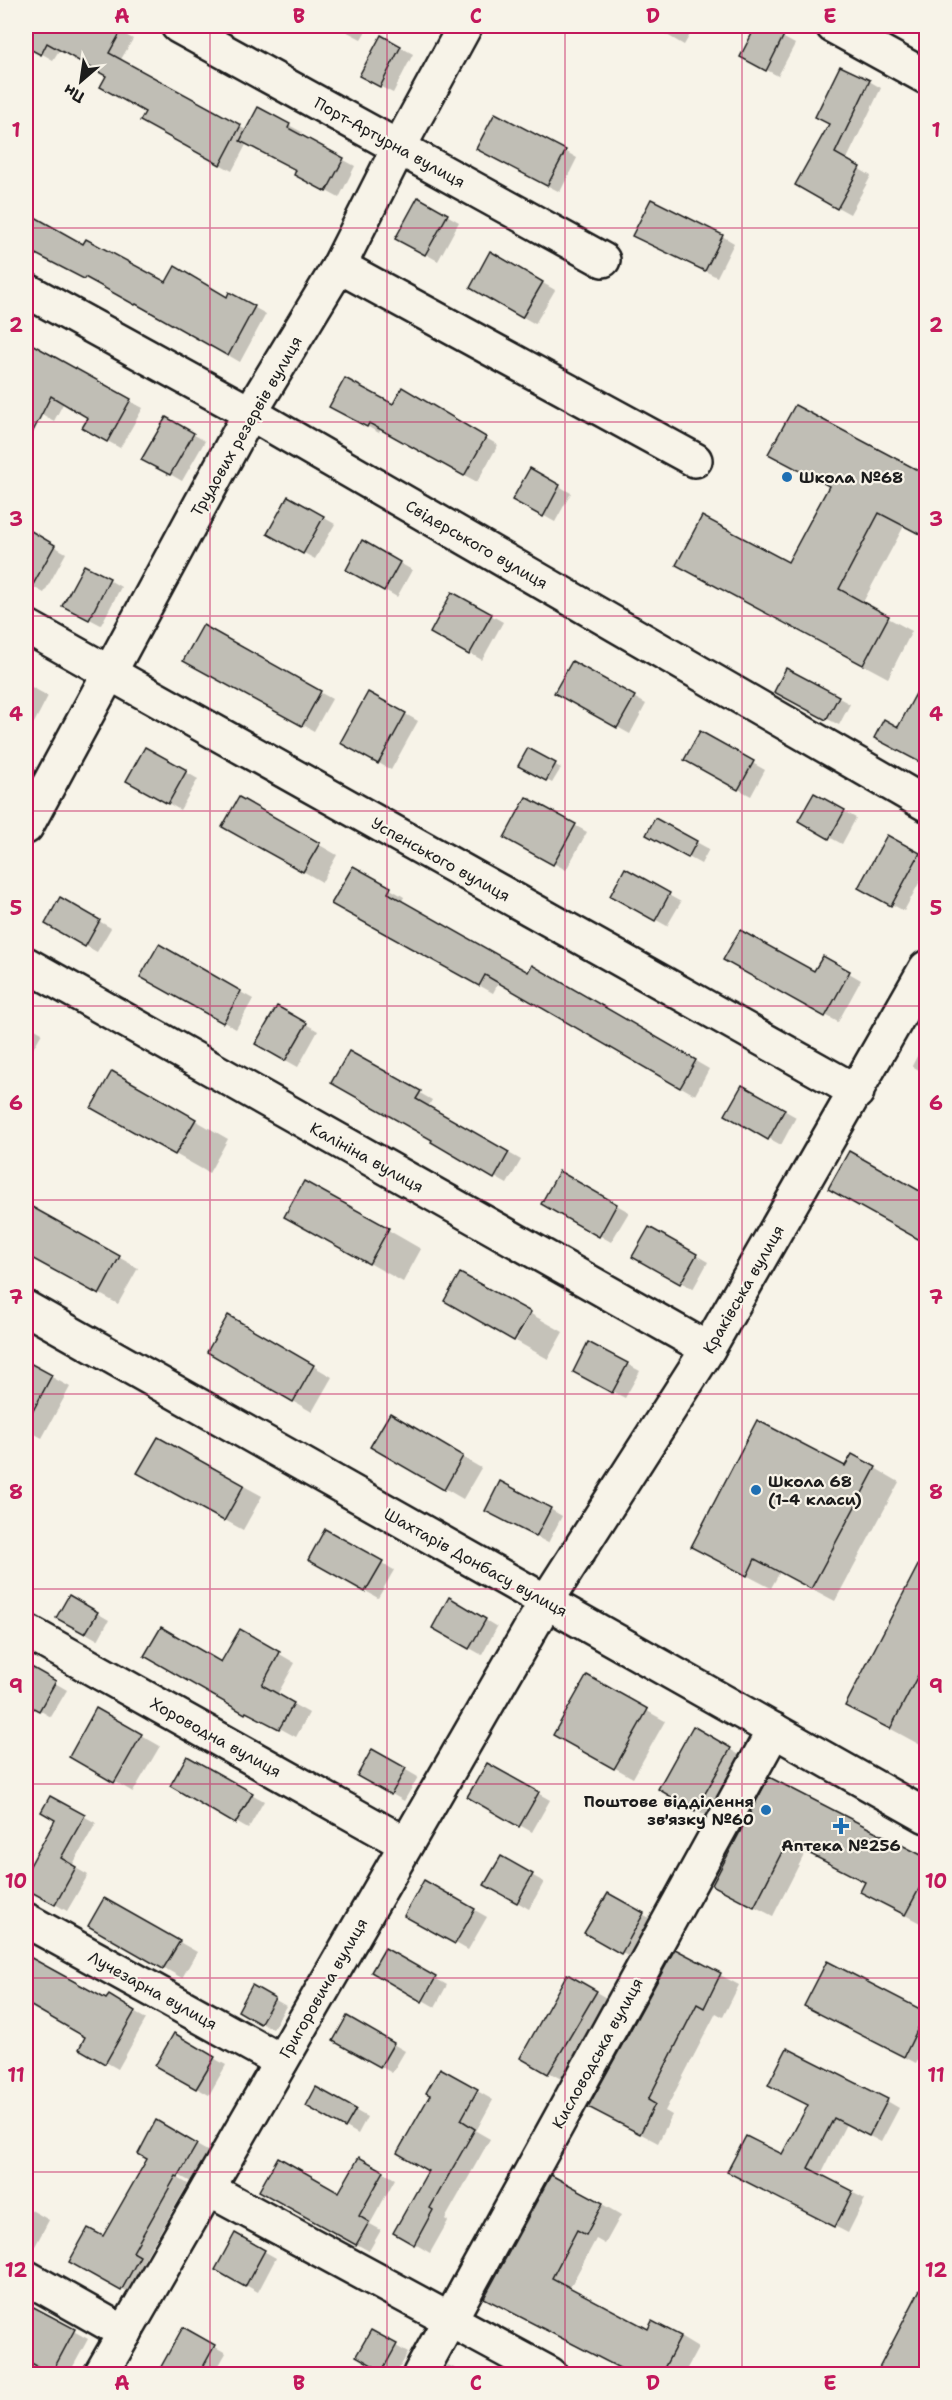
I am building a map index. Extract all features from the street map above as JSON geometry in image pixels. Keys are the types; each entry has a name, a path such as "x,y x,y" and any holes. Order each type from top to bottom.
{"street":[{"name":"Порт-Артурна вулиця","path":"178,26 603,260"},
{"name":"Трудових резервів вулиця","path":"26,827 250,413 339,266 399,147 465,26"},
{"path":"833,26 927,77"},
{"path":"339,266 695,460"},
{"name":"Свідерського вулиця","path":"26,290 250,413 927,804"},
{"name":"Успенського вулиця","path":"26,626 857,1092"},
{"name":"Калініна вулиця","path":"26,964 708,1349"},
{"name":"Краківська вулиця","path":"546,1602 708,1349 927,968"},
{"name":"Шахтарів Донбасу вулиця","path":"26,1308 927,1816"},
{"name":"Григоровича вулиця","path":"101,2374 546,1602"},
{"name":"Хороводна вулиця","path":"26,1631 406,1844"},
{"name":"Кисловодська вулиця","path":"420,2374 774,1730"},
{"name":"Лучезарна вулиця","path":"26,1920 281,2061"},
{"path":"208,2189 450,2322 550,2374"},
{"path":"26,2277 125,2333"}],"building":[{"path":"26,26 124,26 109,53 241,125 220,165 140,121 145,112 100,87 106,76 47,43 41,55 26,47"},
{"path":"756,26 766,26 784,35 766,71 740,57"},
{"path":"381,35 401,46 380,87 359,76"},
{"path":"840,66 870,80 835,153 860,167 837,209 795,185 829,124 815,117"},
{"path":"258,107 290,124 288,128 344,158 326,192 294,175 296,170 240,141"},
{"path":"495,113 566,150 547,186 476,149"},
{"path":"418,197 448,214 425,255 395,239"},
{"path":"651,199 723,235 705,271 632,236"},
{"path":"26,212 83,244 86,239 166,282 175,266 227,297 229,292 255,306 228,356 136,304 26,249"},
{"path":"490,251 543,282 522,318 470,288"},
{"path":"26,341 131,399 107,442 82,428 88,418 51,396 26,445"},
{"path":"345,378 393,404 402,387 486,437 464,476 369,423 367,427 329,407"},
{"path":"795,405 927,475 927,538 879,513 839,589 889,616 863,665 676,565 702,516 788,562 829,486 768,454"},
{"path":"166,417 194,433 170,475 141,460"},
{"path":"530,468 560,485 543,517 512,500"},
{"path":"288,496 324,516 303,554 267,534"},
{"path":"26,528 55,545 26,597"},
{"path":"362,540 400,562 384,591 346,570"},
{"path":"84,565 110,578 89,620 62,606"},
{"path":"452,592 492,614 469,655 430,633"},
{"path":"203,625 321,691 302,726 183,661"},
{"path":"572,661 635,696 617,728 554,693"},
{"path":"786,668 839,696 826,720 774,692"},
{"path":"927,673 927,766 874,738 884,719 898,727"},
{"path":"368,692 406,713 378,764 340,743"},
{"path":"700,731 754,761 738,790 684,760"},
{"path":"145,747 187,770 168,804 126,781"},
{"path":"528,748 556,763 546,781 518,766"},
{"path":"814,793 845,810 829,839 798,821"},
{"path":"239,797 320,843 303,872 222,827"},
{"path":"526,797 576,824 553,865 504,838"},
{"path":"655,818 697,841 688,858 646,835"},
{"path":"887,835 920,853 891,906 858,888"},
{"path":"353,866 391,887 388,893 528,972 532,965 696,1060 680,1088 485,975 479,986 331,904"},
{"path":"625,868 670,893 655,921 610,896"},
{"path":"60,897 100,920 85,947 45,924"},
{"path":"740,930 814,971 823,956 850,971 825,1017 723,960"},
{"path":"159,944 241,991 223,1023 140,977"},
{"path":"277,1006 307,1023 285,1061 255,1044"},
{"path":"349,1051 421,1091 416,1099 509,1152 494,1179 431,1142 432,1140 331,1083"},
{"path":"112,1071 196,1119 175,1155 91,1108"},
{"path":"742,1085 785,1109 768,1140 725,1115"},
{"path":"849,1151 927,1195 927,1244 828,1189"},
{"path":"559,1171 617,1204 599,1237 541,1204"},
{"path":"304,1181 389,1228 369,1264 284,1217"},
{"path":"32,1207 120,1256 99,1295 26,1255 26,1218"},
{"path":"649,1227 697,1254 680,1284 632,1257"},
{"path":"460,1273 531,1312 514,1341 444,1301"},
{"path":"228,1315 314,1365 293,1402 207,1352"},
{"path":"588,1342 628,1363 612,1393 573,1372"},
{"path":"26,1361 52,1375 26,1424"},
{"path":"390,1413 463,1456 444,1490 370,1447"},
{"name":"Школа 68 (1-4 класи)","path":"757,1420 845,1466 852,1454 876,1467 811,1589 755,1559 747,1576 691,1547"},
{"path":"158,1437 244,1485 224,1521 137,1473"},
{"path":"500,1481 551,1508 536,1537 485,1511"},
{"path":"325,1529 383,1561 365,1592 308,1560"},
{"path":"927,1548 927,1658 890,1729 845,1706"},
{"path":"69,1595 98,1612 85,1634 56,1618"},
{"path":"449,1597 486,1619 469,1649 432,1628"},
{"path":"161,1627 221,1662 240,1629 280,1652 262,1685 294,1703 279,1729 246,1712 245,1714 144,1656"},
{"path":"26,1664 56,1681 39,1711 26,1704"},
{"path":"587,1675 648,1709 614,1769 553,1735"},
{"path":"96,1708 142,1734 114,1783 69,1757"},
{"path":"693,1726 731,1748 695,1811 658,1789"},
{"path":"372,1749 406,1768 391,1795 357,1776"},
{"path":"187,1756 253,1793 235,1824 170,1786"},
{"path":"487,1763 539,1792 519,1827 467,1797"},
{"path":"769,1777 927,1858 927,1874 905,1915 860,1892 865,1882 787,1842 754,1907 712,1885"},
{"path":"50,1796 85,1815 61,1858 76,1867 55,1905 26,1889 26,1873 55,1820 41,1812"},
{"path":"501,1856 533,1874 517,1903 484,1885"},
{"path":"424,1880 475,1909 455,1944 404,1916"},
{"path":"608,1893 644,1913 621,1954 584,1933"},
{"path":"104,1898 180,1941 163,1969 88,1926"},
{"path":"385,1948 436,1977 422,2002 371,1972"},
{"path":"675,1949 721,1973 704,2008 697,2004 648,2100 655,2104 640,2134 588,2107"},
{"path":"26,1955 106,1999 109,1995 135,2011 105,2064 79,2049 85,2037 26,2003"},
{"path":"827,1961 926,2012 904,2057 804,2006"},
{"path":"567,1974 597,1991 548,2074 520,2058"},
{"path":"252,1985 275,1998 260,2024 238,2011"},
{"path":"347,2016 394,2043 380,2067 333,2041"},
{"path":"174,2033 215,2057 196,2089 155,2066"},
{"path":"787,2048 888,2099 869,2136 834,2118 808,2168 853,2191 835,2227 727,2172 746,2136 782,2154 808,2105 768,2085"},
{"path":"440,2068 478,2089 461,2120 475,2129 430,2208 433,2210 414,2245 393,2233 428,2171 397,2153 430,2095 426,2093"},
{"path":"316,2087 356,2109 345,2128 306,2106"},
{"path":"156,2120 197,2144 133,2252 140,2256 121,2291 69,2262 88,2228 103,2236 147,2159 138,2154"},
{"path":"278,2157 339,2192 359,2157 384,2171 359,2216 369,2222 356,2245 259,2191"},
{"path":"551,2175 603,2203 586,2235 577,2230 552,2278 648,2329 652,2321 681,2336 661,2374 631,2374 484,2298"},
{"path":"235,2233 265,2250 245,2287 215,2270"},
{"path":"927,2276 927,2374 876,2374"},
{"path":"26,2303 75,2329 51,2374 26,2360"},
{"path":"183,2327 215,2345 199,2374 157,2374"},
{"path":"371,2330 397,2344 382,2371 356,2356"}],"place":[{"name":"Школа №68","path":"787,477"},
{"name":"Школа 68 (1-4 класи)","path":"756,1490"},
{"name":"Поштове відділення зв'язку №60","path":"766,1810"},
{"name":"Аптека №256","path":"841,1826"}]}
